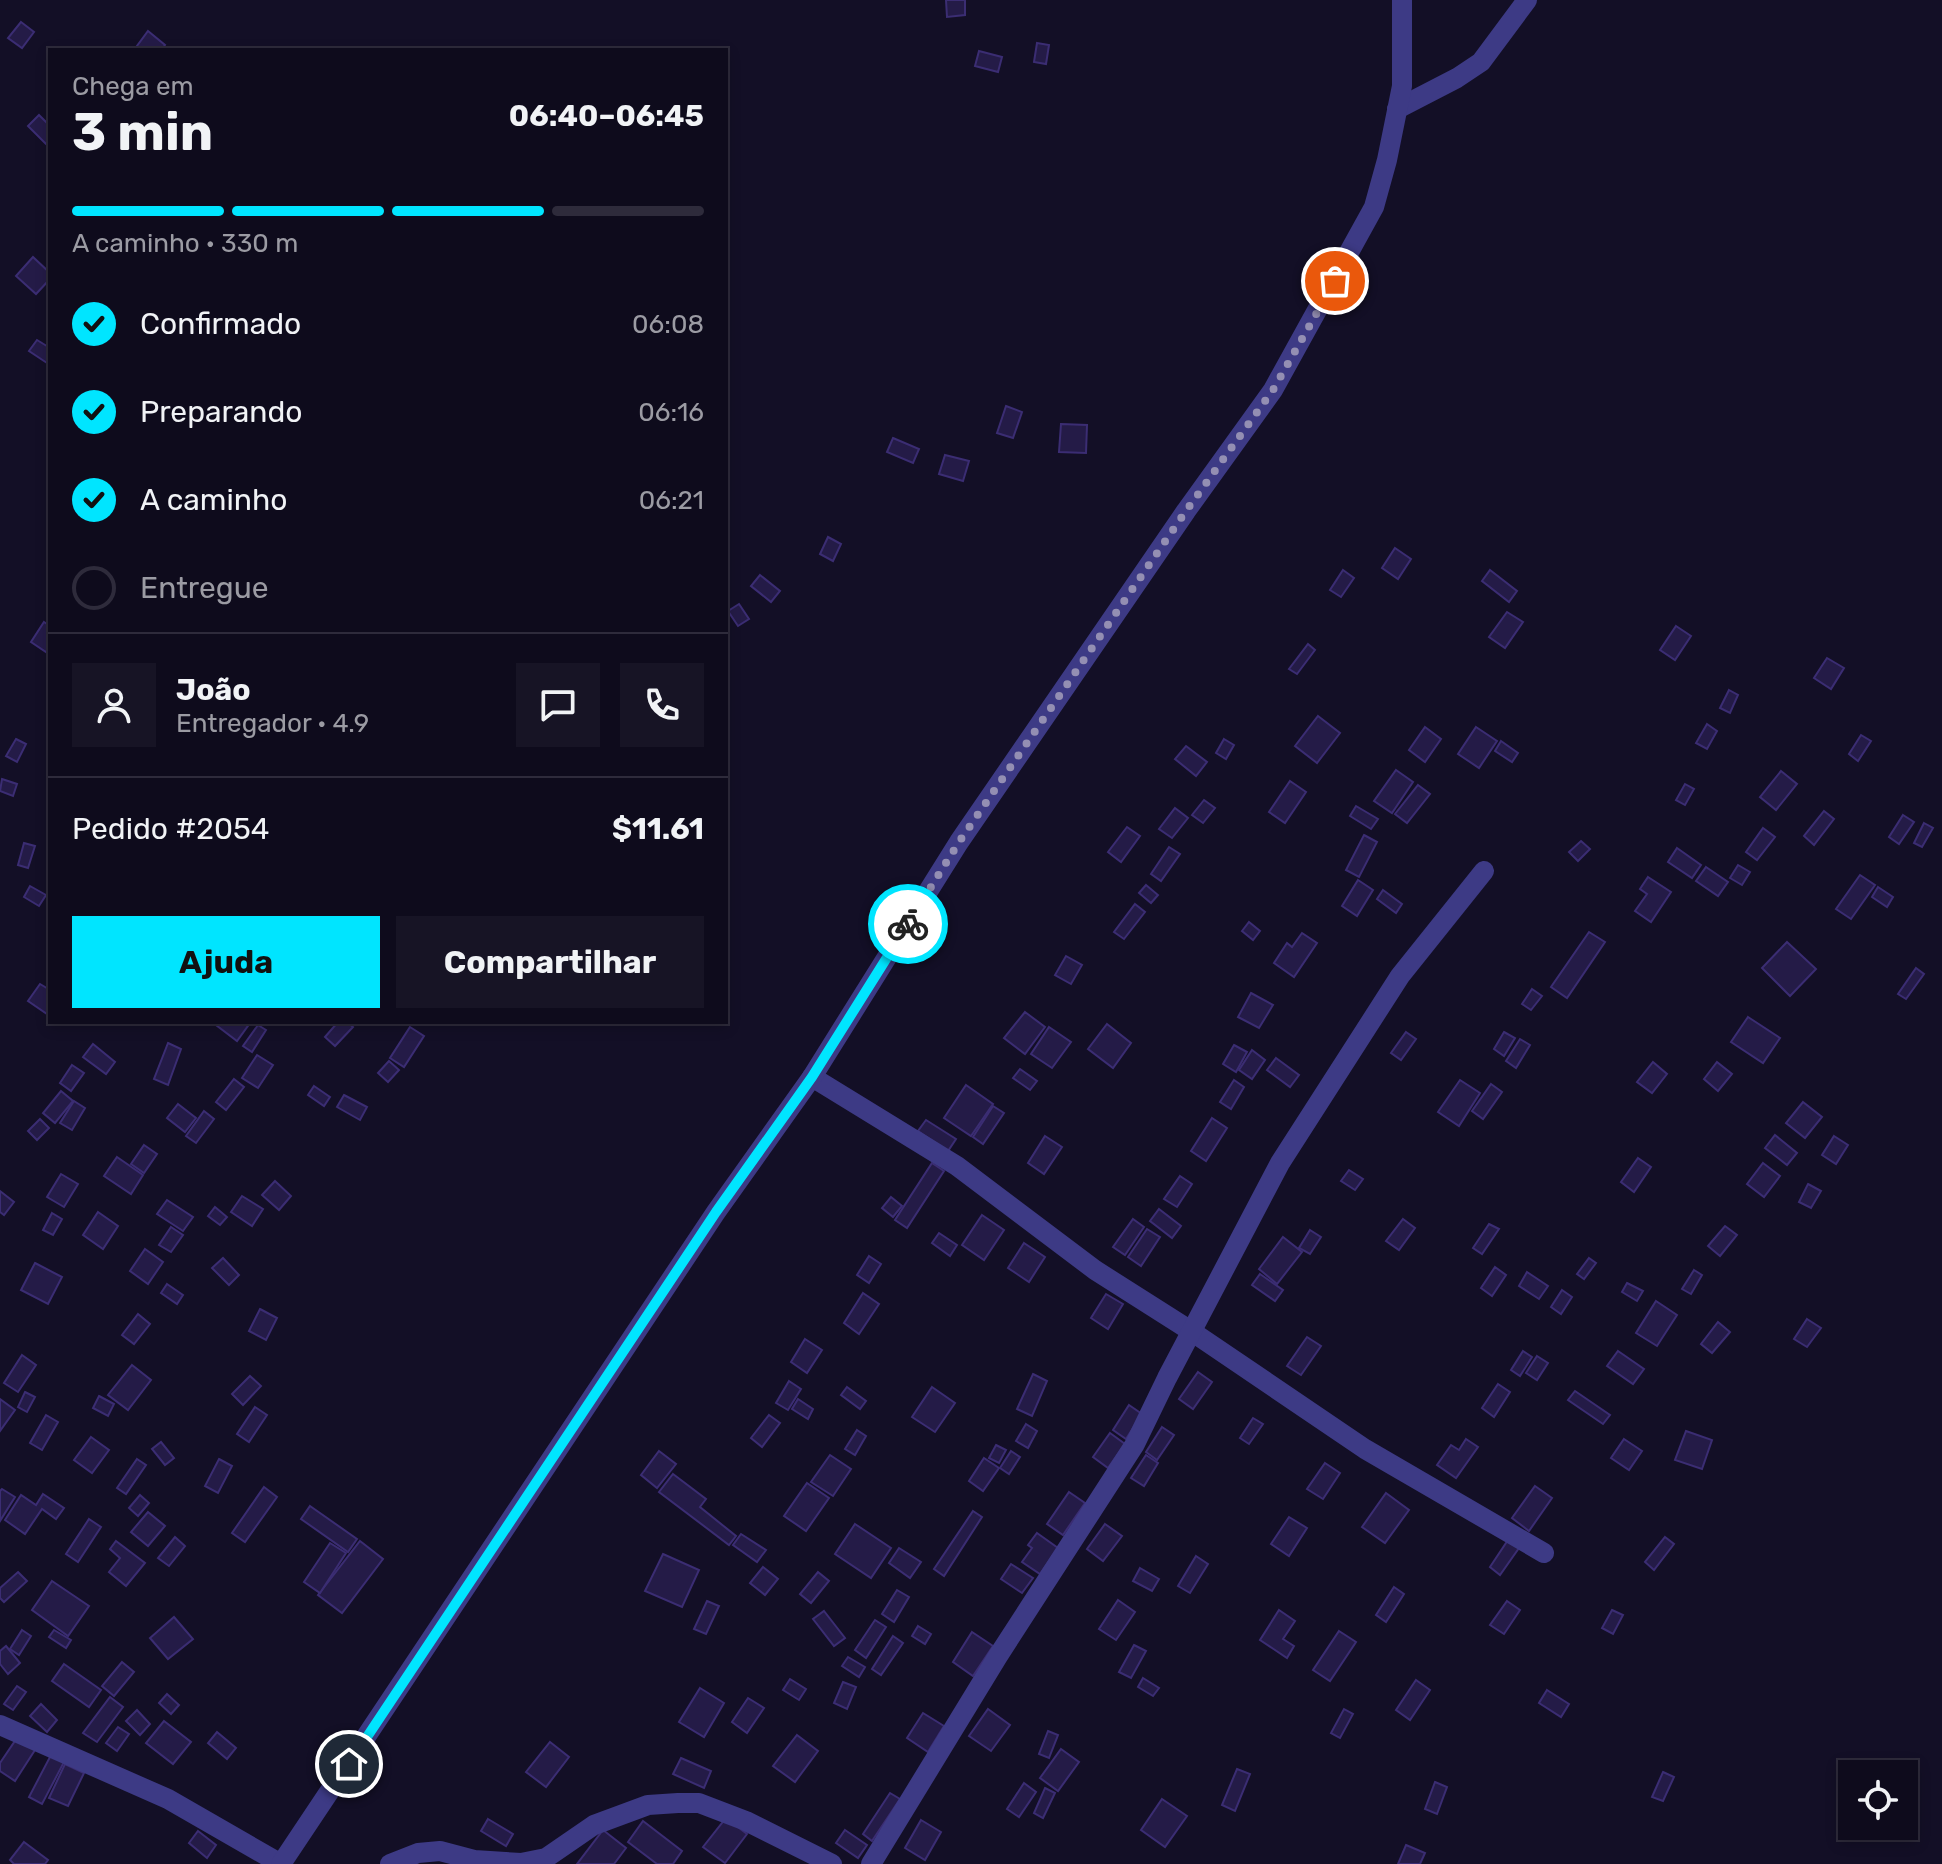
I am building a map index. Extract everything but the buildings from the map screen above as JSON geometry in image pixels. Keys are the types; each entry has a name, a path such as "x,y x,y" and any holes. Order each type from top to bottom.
{"street":[{"path":"0,1725 168,1799 281,1864 708,1224 812,1077 959,842 1186,511 1273,390 1374,207 1402,86 1402,0"},
{"path":"1397,109 1481,62 1527,0"},
{"path":"871,1864 998,1656 1135,1444 1280,1163 1400,976 1484,871"},
{"path":"812,1077 957,1166 1095,1270 1365,1449 1544,1553"},
{"path":"390,1864 418,1853 440,1851 474,1860 521,1863 546,1858 594,1825 648,1805 699,1803 746,1821 832,1864"}],"way so far":[{"path":"908,924 959,842 1186,511 1273,390 1335,281"}],"route":[{"path":"349,1764 716,1212 812,1077 908,924"}]}
